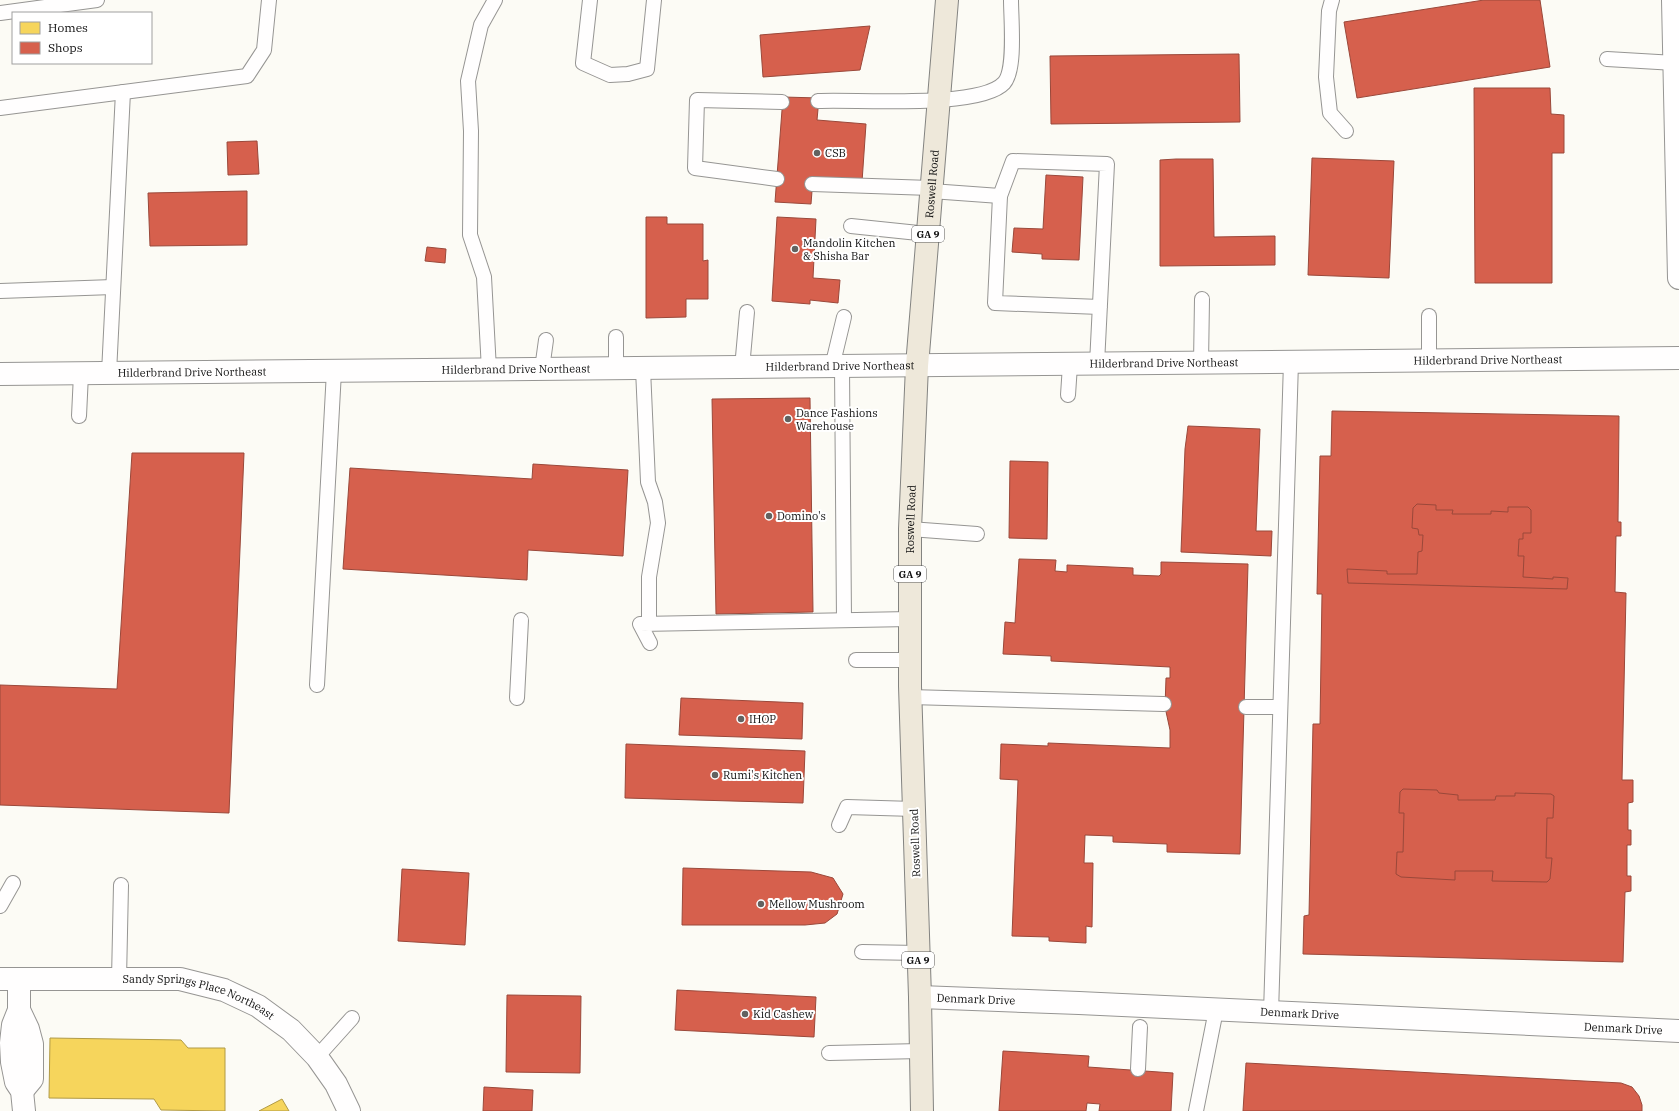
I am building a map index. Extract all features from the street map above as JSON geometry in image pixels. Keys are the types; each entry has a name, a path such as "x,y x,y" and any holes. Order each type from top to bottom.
{"main road":[{"name":"Roswell Road","path":"922,1111 920,997 910,697 910,529 917,366 947,0"}],"street":[{"path":"1675,4 1679,278"},
{"name":"Hilderbrand Drive Northeast","path":"0,374 1679,358"},
{"path":"9,979 19,1010 28,1029 32,1044 32,1078 23,1101"},
{"name":"Sandy Springs Place Northeast","path":"9,979 180,979 224,990 258,1006 291,1030 317,1057 336,1084 349,1111"},
{"name":"Denmark Drive","path":"920,997 1679,1031"}],"lane":[{"path":"0,12 97,0"},
{"path":"0,108 247,76 264,50 269,0"},
{"path":"489,370 484,277 470,235 471,131 468,81 481,25 495,0"},
{"path":"590,0 583,63 610,75 628,74 647,69 654,0"},
{"path":"818,101 939,101 988,93 1004,83 1012,63 1011,0"},
{"path":"1332,0 1329,10 1326,77 1330,113 1346,131"},
{"path":"1607,59 1675,63"},
{"path":"109,373 123,92"},
{"path":"777,179 695,168 697,100 782,102"},
{"path":"1096,364 1100,307 1107,164 1013,161 1000,196 995,303 1100,307"},
{"path":"812,184 931,190 1000,196"},
{"path":"850,226 928,234"},
{"path":"0,291 113,287"},
{"path":"1201,363 1202,299"},
{"path":"742,368 747,312"},
{"path":"1429,316 1429,361"},
{"path":"844,317 837,367 844,620"},
{"path":"616,337 616,369"},
{"path":"542,369 546,340"},
{"path":"1271,1013 1291,362"},
{"path":"1068,395 1070,364"},
{"path":"643,369 648,482 655,502 658,523 649,577 649,624"},
{"path":"317,685 334,371"},
{"path":"79,416 81,374"},
{"path":"910,529 977,534"},
{"path":"650,643 640,624 910,619"},
{"path":"517,698 521,620"},
{"path":"856,660 910,660"},
{"path":"910,697 1164,704"},
{"path":"1246,707 1280,707"},
{"path":"839,825 847,807 914,809"},
{"path":"0,906 14,883"},
{"path":"119,979 121,885"},
{"path":"862,952 918,953"},
{"path":"1196,1111 1216,1010"},
{"path":"317,1057 352,1018"},
{"path":"1138,1069 1140,1027"},
{"path":"829,1053 921,1051"}],"building: Homes":[{"path":"50,1038 181,1040 188,1048 225,1048 225,1111 161,1110 154,1099 49,1098"},
{"path":"282,1099 289,1111 259,1111"}],"building: Shops":[{"path":"1484,0 1540,0 1550,67 1357,98 1344,22"},
{"path":"870,26 860,70 763,77 760,35"},
{"path":"1239,54 1240,122 1051,124 1050,56"},
{"path":"1474,88 1550,88 1551,114 1564,115 1564,153 1552,153 1552,283 1475,283"},
{"path":"783,97 819,98 817,120 866,124 862,182 813,178 811,204 775,202"},
{"path":"257,141 259,174 228,175 227,142"},
{"path":"1312,158 1394,161 1389,278 1308,275"},
{"path":"1213,159 1214,237 1275,236 1275,265 1160,266 1160,160"},
{"path":"1046,175 1083,177 1079,260 1042,259 1042,254 1012,252 1014,228 1043,229"},
{"path":"247,191 247,245 150,246 148,193"},
{"path":"646,217 667,217 667,224 703,224 703,261 708,260 708,299 686,299 686,317 646,318"},
{"name":"Mandolin Kitchen & Shisha Bar","path":"777,217 816,219 813,278 840,280 838,303 810,300 810,304 772,301"},
{"path":"427,247 446,249 445,263 425,261"},
{"path":"810,398 813,612 716,614 712,399"},
{"path":"1332,411 1619,416 1618,522 1621,522 1621,536 1616,536 1615,592 1626,593 1622,780 1633,780 1633,802 1628,803 1628,830 1631,830 1631,845 1627,845 1627,876 1631,876 1631,891 1625,892 1623,962 1303,954 1304,916 1309,915 1313,724 1320,724 1322,594 1317,594 1320,456 1331,456"},
{"path":"1188,426 1260,429 1256,531 1272,531 1271,556 1181,552 1185,449"},
{"path":"132,453 244,453 229,813 0,805 0,685 117,689"},
{"path":"1010,461 1048,462 1047,539 1009,538"},
{"path":"533,464 628,470 623,556 528,550 527,580 343,569 350,468 532,479"},
{"path":"1417,504 1436,505 1436,510 1453,510 1452,514 1491,514 1491,511 1508,512 1508,507 1528,507 1531,510 1531,533 1523,533 1523,539 1519,539 1518,556 1524,556 1523,577 1553,579 1553,577 1568,578 1567,589 1348,583 1347,569 1387,571 1387,574 1417,574 1418,552 1422,551 1423,535 1419,535 1418,529 1412,528 1413,508"},
{"path":"1019,559 1056,560 1055,571 1067,572 1067,565 1133,568 1133,575 1159,576 1161,574 1161,562 1248,564 1240,854 1167,852 1167,844 1113,842 1113,836 1085,835 1084,863 1093,863 1092,927 1086,926 1086,943 1049,941 1049,937 1012,936 1018,780 1000,779 1001,744 1048,746 1048,743 1170,748 1170,730 1165,707 1166,678 1170,678 1170,667 1051,661 1051,656 1003,654 1005,622 1015,623"},
{"name":"IHOP","path":"681,698 803,703 802,739 679,735"},
{"name":"Rumi's Kitchen","path":"626,744 805,751 803,803 625,798"},
{"path":"1403,789 1437,790 1439,793 1458,795 1458,800 1495,800 1496,796 1515,796 1515,793 1551,794 1554,796 1553,818 1547,818 1546,858 1552,858 1550,879 1547,882 1492,881 1493,871 1455,871 1455,880 1401,877 1396,874 1397,852 1403,852 1404,813 1399,813 1400,792"},
{"name":"Mellow Mushroom","path":"683,868 811,872 833,878 843,894 837,914 825,923 805,925 682,925"},
{"path":"402,869 469,873 465,945 398,941"},
{"name":"Kid Cashew","path":"677,990 816,997 814,1037 675,1030"},
{"path":"507,995 581,996 580,1073 506,1072"},
{"path":"1003,1051 1089,1056 1088,1067 1173,1073 1171,1111 1099,1111 1100,1104 1087,1103 1086,1111 999,1111"},
{"path":"1246,1063 1621,1083 1632,1087 1639,1096 1642,1111 1243,1111"},
{"path":"484,1087 533,1090 532,1111 483,1111"}],"place":[{"name":"CSB","path":"817,153"},
{"name":"Mandolin Kitchen & Shisha Bar","path":"795,249"},
{"name":"Dance Fashions Warehouse","path":"788,419"},
{"name":"Domino's","path":"769,516"},
{"name":"IHOP","path":"741,719"},
{"name":"Rumi's Kitchen","path":"715,775"},
{"name":"Mellow Mushroom","path":"761,904"},
{"name":"Kid Cashew","path":"745,1014"}]}
